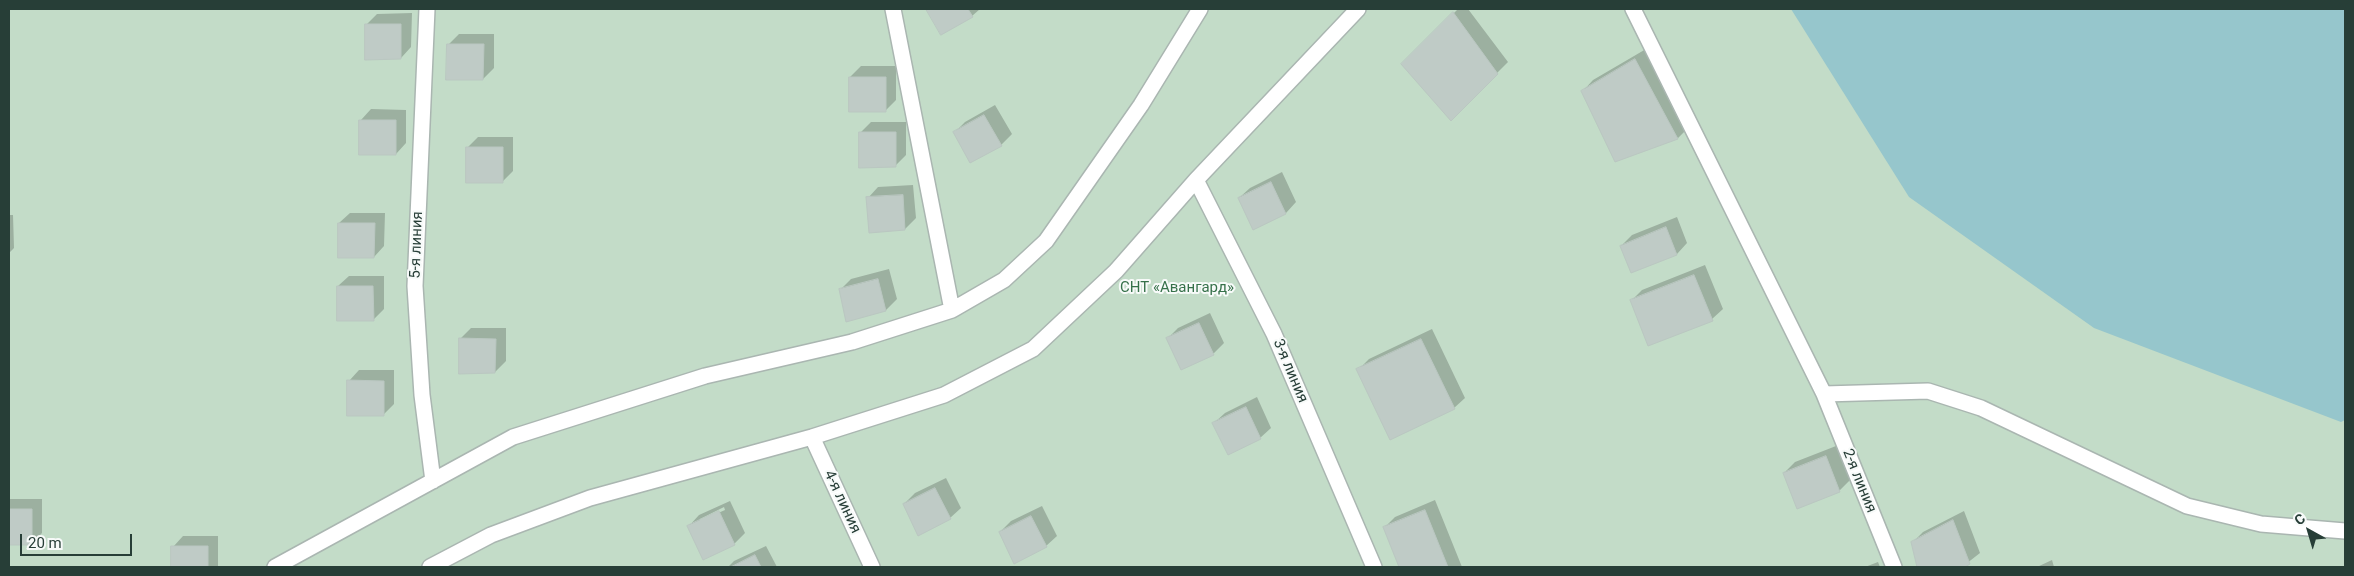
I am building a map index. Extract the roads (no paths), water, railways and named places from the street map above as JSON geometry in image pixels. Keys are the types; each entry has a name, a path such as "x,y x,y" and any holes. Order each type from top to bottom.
{"street":[{"name":"5-я линия","path":"427,9 416,286 422,395 433,482"},
{"path":"893,9 952,310"},
{"path":"275,567 513,437 705,376 852,342 952,310 1004,280 1046,241 1141,105 1200,9"},
{"path":"430,567 491,536 590,498 812,437 944,395 1033,349 1116,271 1196,180 1358,9"},
{"name":"2-я линия","path":"1633,9 1824,394 1894,567"},
{"name":"3-я линия","path":"1196,180 1274,334 1374,567"},
{"path":"1824,394 1928,391 1981,408 2187,506 2261,524 2345,531"},
{"name":"4-я линия","path":"812,437 872,567"}],"water":[{"path":"1791,9 2345,9 2345,420 2341,422 2094,328 1909,197"}],"park label":[{"name":"СНТ «Авангард»","path":"1177,288"}]}
